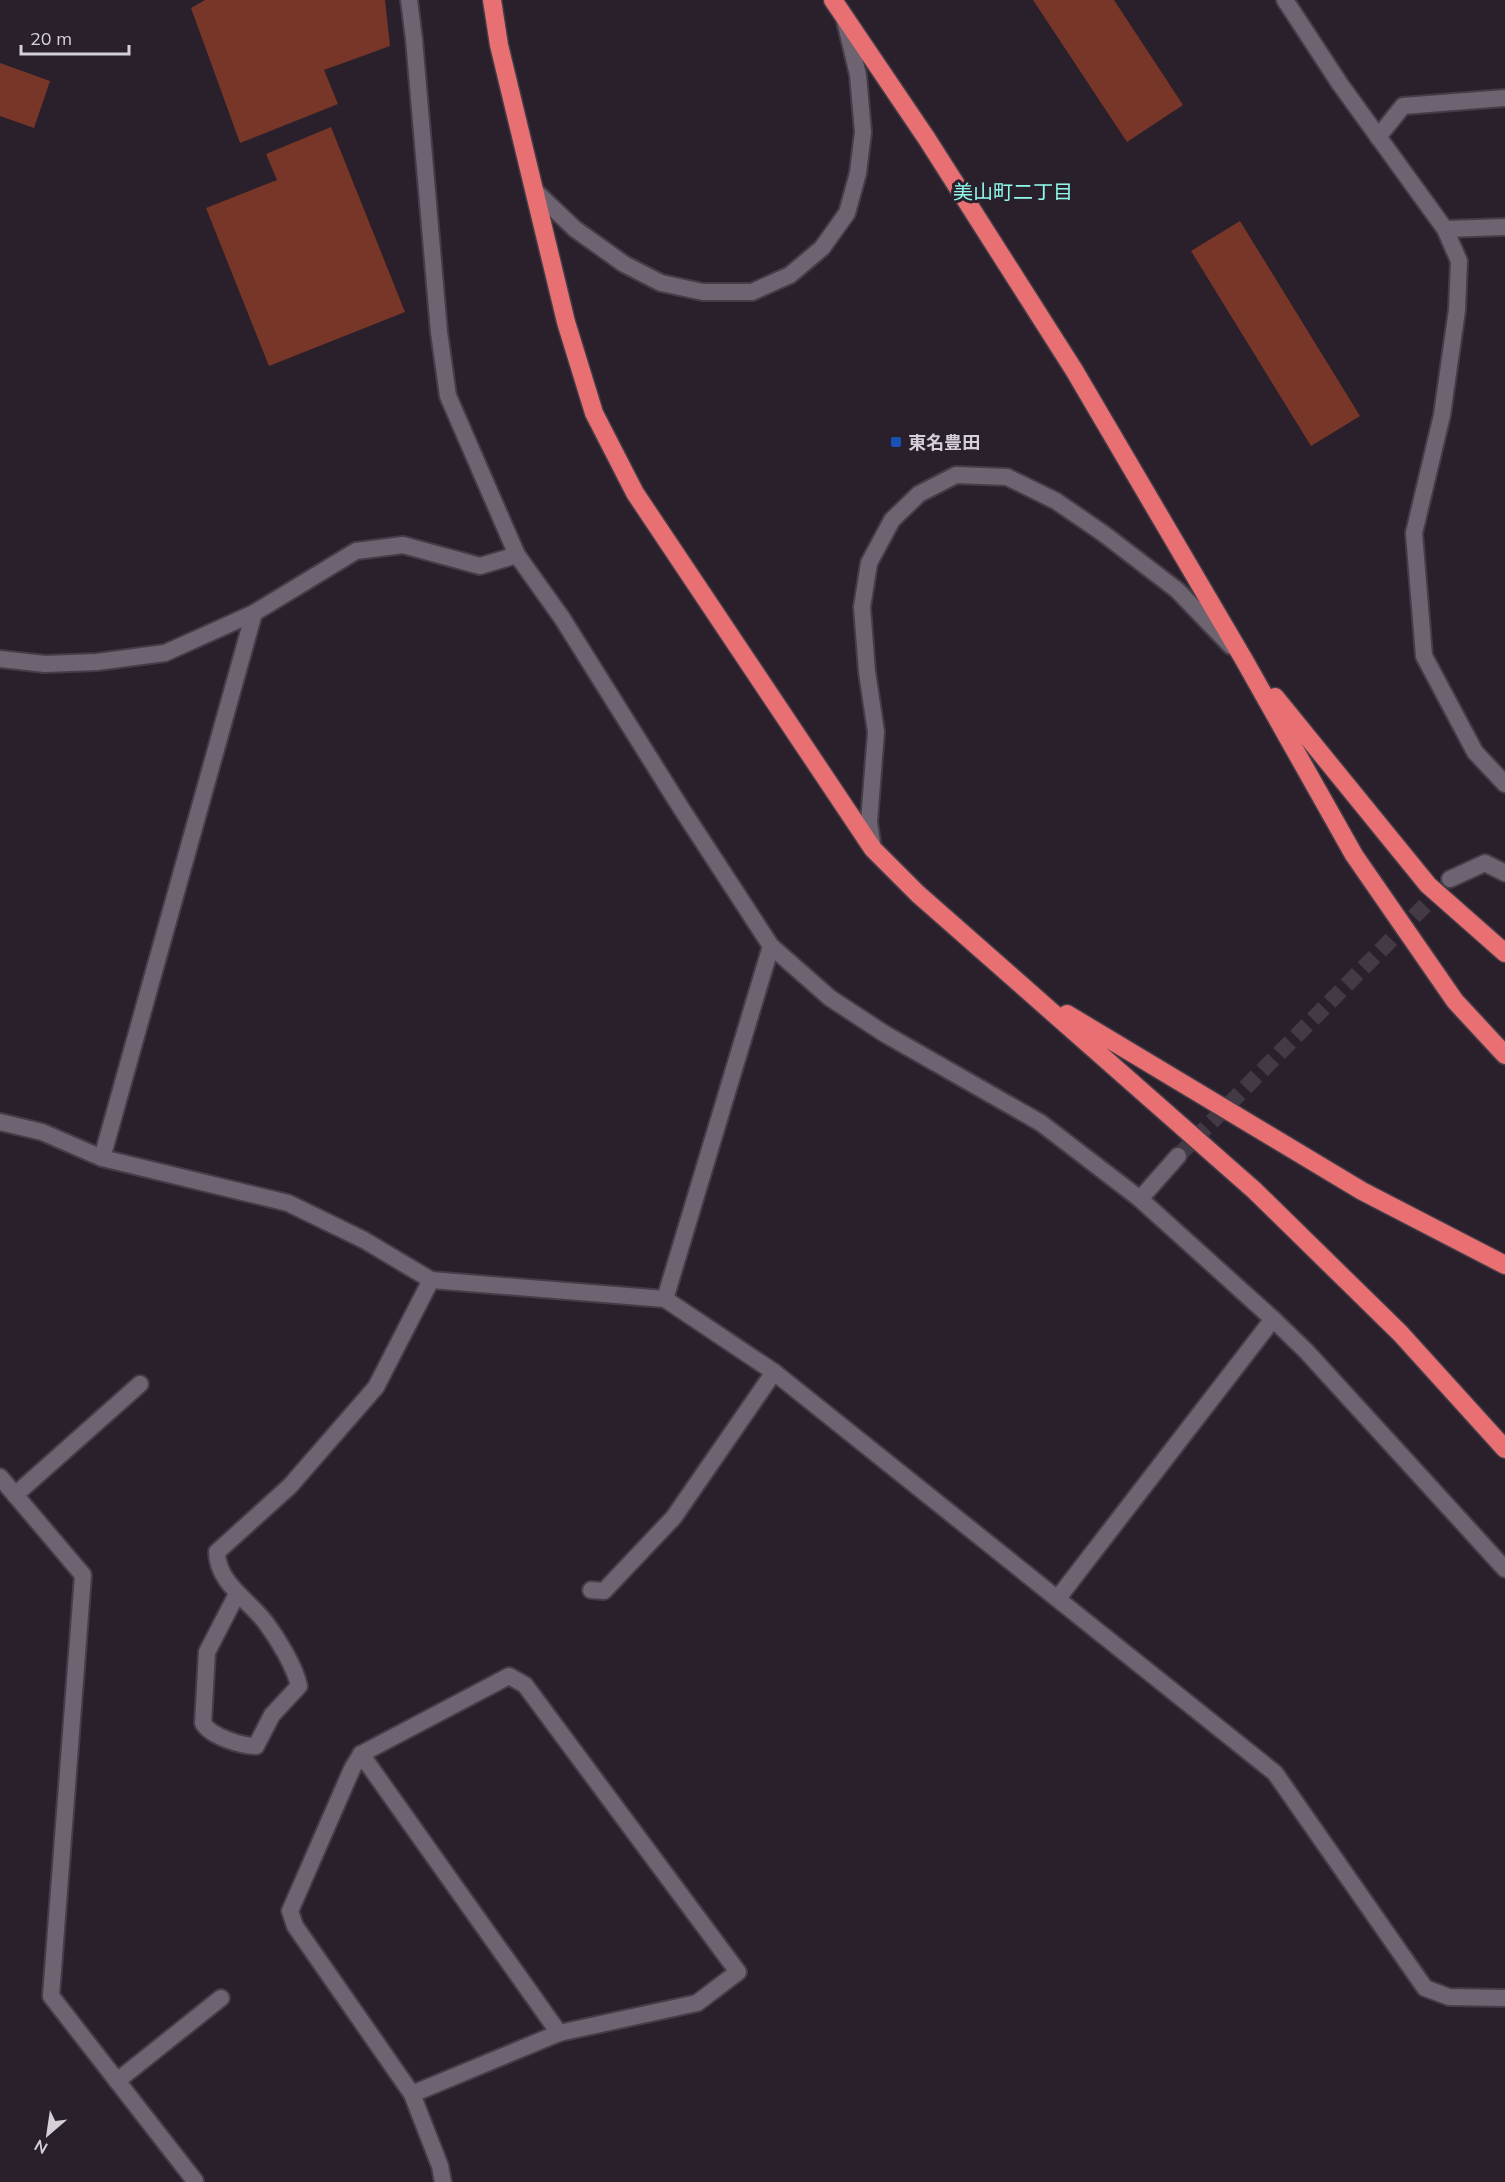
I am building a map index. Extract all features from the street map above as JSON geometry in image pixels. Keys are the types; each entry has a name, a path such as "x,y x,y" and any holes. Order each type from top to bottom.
{"highway":[{"path":"492,0 499,45 566,322 594,413 635,493 873,849 918,894 1254,1190 1400,1333 1505,1449"},
{"path":"833,0 927,139 1074,370 1243,658 1354,855 1455,1001 1505,1055"},
{"path":"1243,658 1428,885 1505,953"},
{"path":"1022,987 1362,1191 1505,1265"}],"street":[{"path":"409,0 439,332 448,396 517,555 562,618 771,946 830,998 885,1034 1041,1123 1140,1199 1274,1319 1307,1352 1505,1569"},
{"path":"1285,0 1340,84 1445,229 1459,261 1457,310 1442,415 1414,533 1424,656 1475,752 1505,784"},
{"path":"534,190 575,229 624,264 661,283 703,292 753,292 790,275 822,248 847,213 858,173 863,132 858,75 844,17"},
{"path":"1378,137 1403,106 1505,98"},
{"path":"1445,229 1505,227"},
{"path":"873,849 869,822 876,732 867,672 862,607 869,563 892,520 919,494 956,476 1007,477 1056,501 1104,534 1177,590 1243,658"},
{"path":"0,658 56,663 97,662 165,653 254,613 356,551 403,545 480,566 517,555"},
{"path":"102,1158 254,613"},
{"path":"1450,879 1485,863 1505,873"},
{"path":"665,1299 771,946"},
{"path":"0,1122 42,1132 102,1158 288,1203 364,1240 431,1280 665,1299 774,1372 1275,1773 1425,1988 1449,1997 1505,1998"},
{"path":"1140,1199 1178,1156"},
{"path":"237,1594 207,1652 203,1723 206,1730 243,1746 256,1746 272,1715 299,1686 297,1675 266,1623 237,1594 217,1562 217,1552 290,1486 376,1387 431,1280"},
{"path":"1058,1598 1274,1319"},
{"path":"591,1590 604,1591 674,1517 774,1372"},
{"path":"15,1495 140,1384"},
{"path":"0,1477 83,1575 51,1995 194,2182"},
{"path":"412,2094 559,2033 697,2003 738,1972 525,1685 509,1676 361,1754 352,1769 290,1911 295,1926 412,2094 440,2166 443,2182"},
{"path":"361,1754 559,2033"},
{"path":"117,2081 221,1998"}],"building":[{"path":"205,0 385,0 390,46 324,70 338,104 240,143 191,8"},
{"path":"1033,0 1114,0 1183,105 1127,142"},
{"path":"0,63 50,81 34,128 0,116"},
{"path":"331,127 405,312 269,366 206,208 277,180 266,154"},
{"path":"1240,221 1360,416 1311,446 1191,251"}],"tunnel":[{"path":"1178,1156 1447,883"}],"place":[{"name":"東名豊田","path":"896,442"}],"district":[{"name":"美山町二丁目","path":"1013,191"}]}
